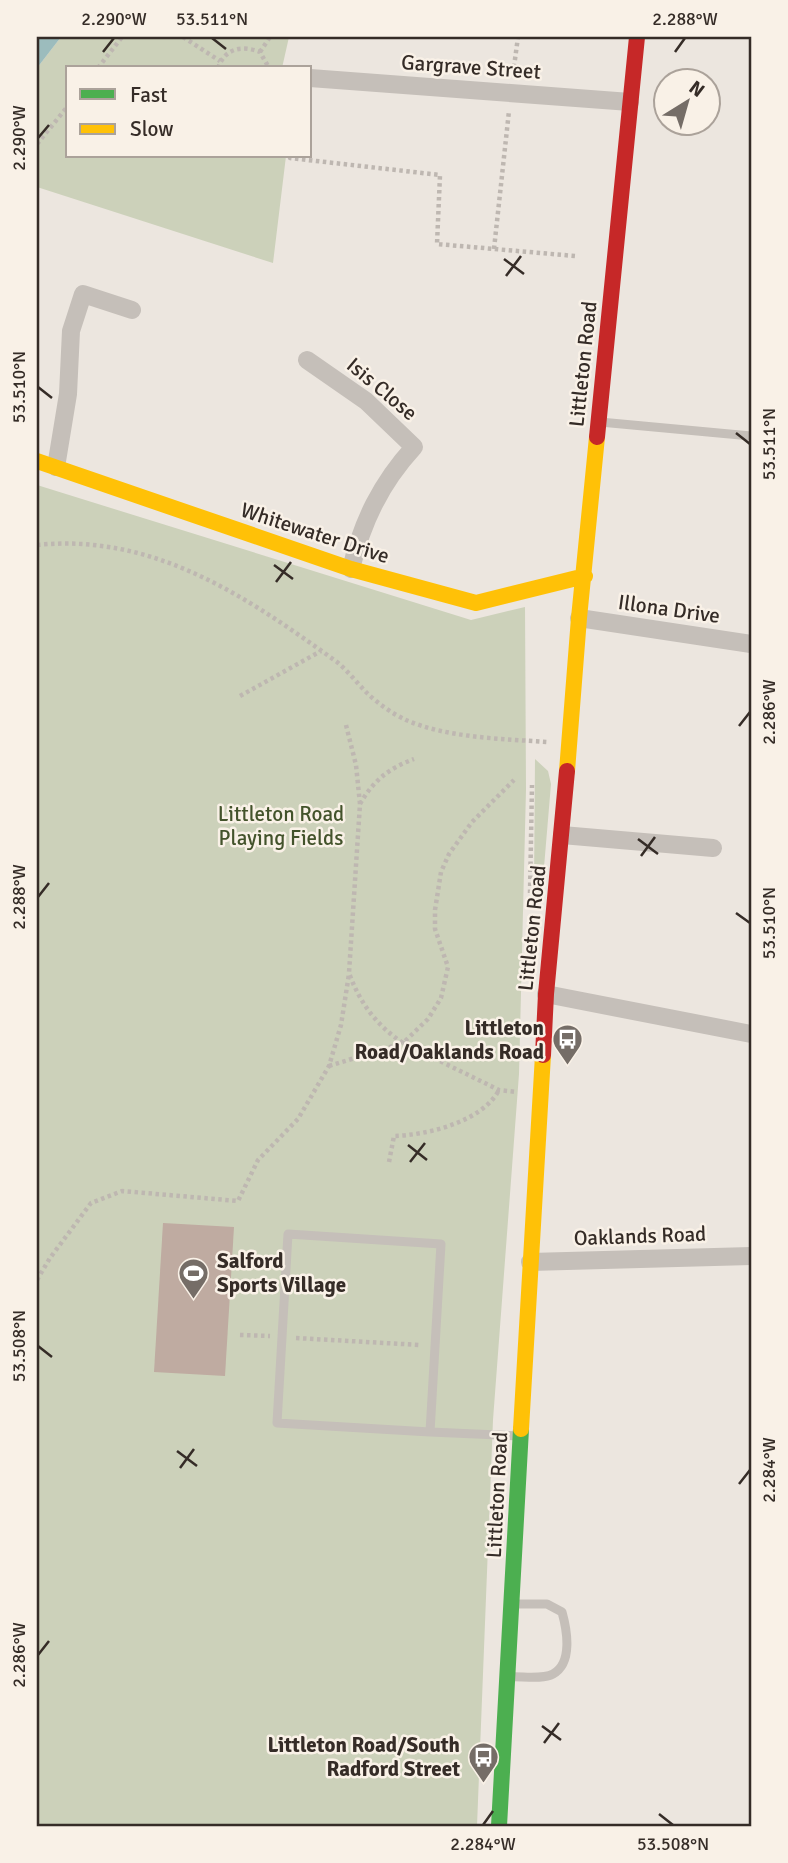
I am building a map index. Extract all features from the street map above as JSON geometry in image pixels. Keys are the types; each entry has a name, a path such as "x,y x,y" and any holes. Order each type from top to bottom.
{"street":[{"name":"Littleton Road","path":"499,1826 546,994 579,618 636,37"},
{"name":"Gargrave Street","path":"312,78 630,102"},
{"path":"56,467 68,394 71,331 83,294 132,310"},
{"name":"Isis Close","path":"307,360 366,401 414,447 386,481 375,500 356,545 351,569"},
{"name":"Whitewater Drive","path":"37,461 351,569 476,603 585,576"},
{"name":"Illona Drive","path":"579,618 751,644"},
{"path":"562,835 713,848"},
{"path":"546,994 751,1034"},
{"name":"Oaklands Road","path":"530,1262 751,1256"}],"lane":[{"path":"598,422 751,436"},
{"path":"430,1432 441,1244 288,1234 277,1423 508,1437 522,1436"},
{"path":"507,1676 554,1674 561,1666 567,1640 562,1612 547,1604 512,1604"}],"path":[{"path":"100,66 122,37"},
{"path":"183,37 220,61"},
{"path":"260,52 270,37"},
{"path":"494,249 518,37"},
{"path":"219,66 226,54 241,48 260,52 269,66"},
{"path":"37,144 66,108"},
{"path":"290,158 440,175 437,244 575,256"},
{"path":"37,545 79,542 151,556 228,589 271,615 339,664 369,696 405,720 440,731 568,744"},
{"path":"240,696 321,651"},
{"path":"37,1280 91,1203 122,1191 238,1201 258,1160 298,1119 329,1066 341,1025 349,973 360,804 356,765 346,725"},
{"path":"360,804 383,774 414,759"},
{"path":"329,1066 403,1042 428,1019 441,998 447,967 435,929 441,872 449,854 472,822 514,780"},
{"path":"349,973 370,1015 403,1042 499,1090 539,1093"},
{"path":"389,1162 394,1136 415,1135 454,1123 489,1105 499,1090"},
{"path":"240,1335 435,1346"}],"green space":[{"path":"61,37 289,37 282,66 66,66 66,158 286,158 273,263 37,187 37,68"},
{"name":"Littleton Road Playing Fields","path":"37,485 471,620 525,607 526,789 519,1074 493,1420 477,1826 37,1826"},
{"path":"535,759 548,771 551,784 542,891 534,889"}],"water":[{"path":"37,37 61,37 37,68"}],"building":[{"name":"Salford Sports Village","path":"163,1223 234,1227 225,1376 154,1372"}],"traffic: fast":[{"path":"499,1826 521,1429"}],"traffic: slow":[{"path":"567,771 597,437"},
{"path":"37,461 351,569 476,603 585,576"},
{"path":"521,1429 543,1055"}],"traffic: jam":[{"path":"597,437 637,37"},
{"path":"543,1055 546,994 567,771"}],"place":[{"name":"Littleton Road/Oaklands Road","path":"567,1067"},
{"name":"Salford Sports Village","path":"194,1300"},
{"name":"Littleton Road/South Radford Street","path":"483,1784"}]}
